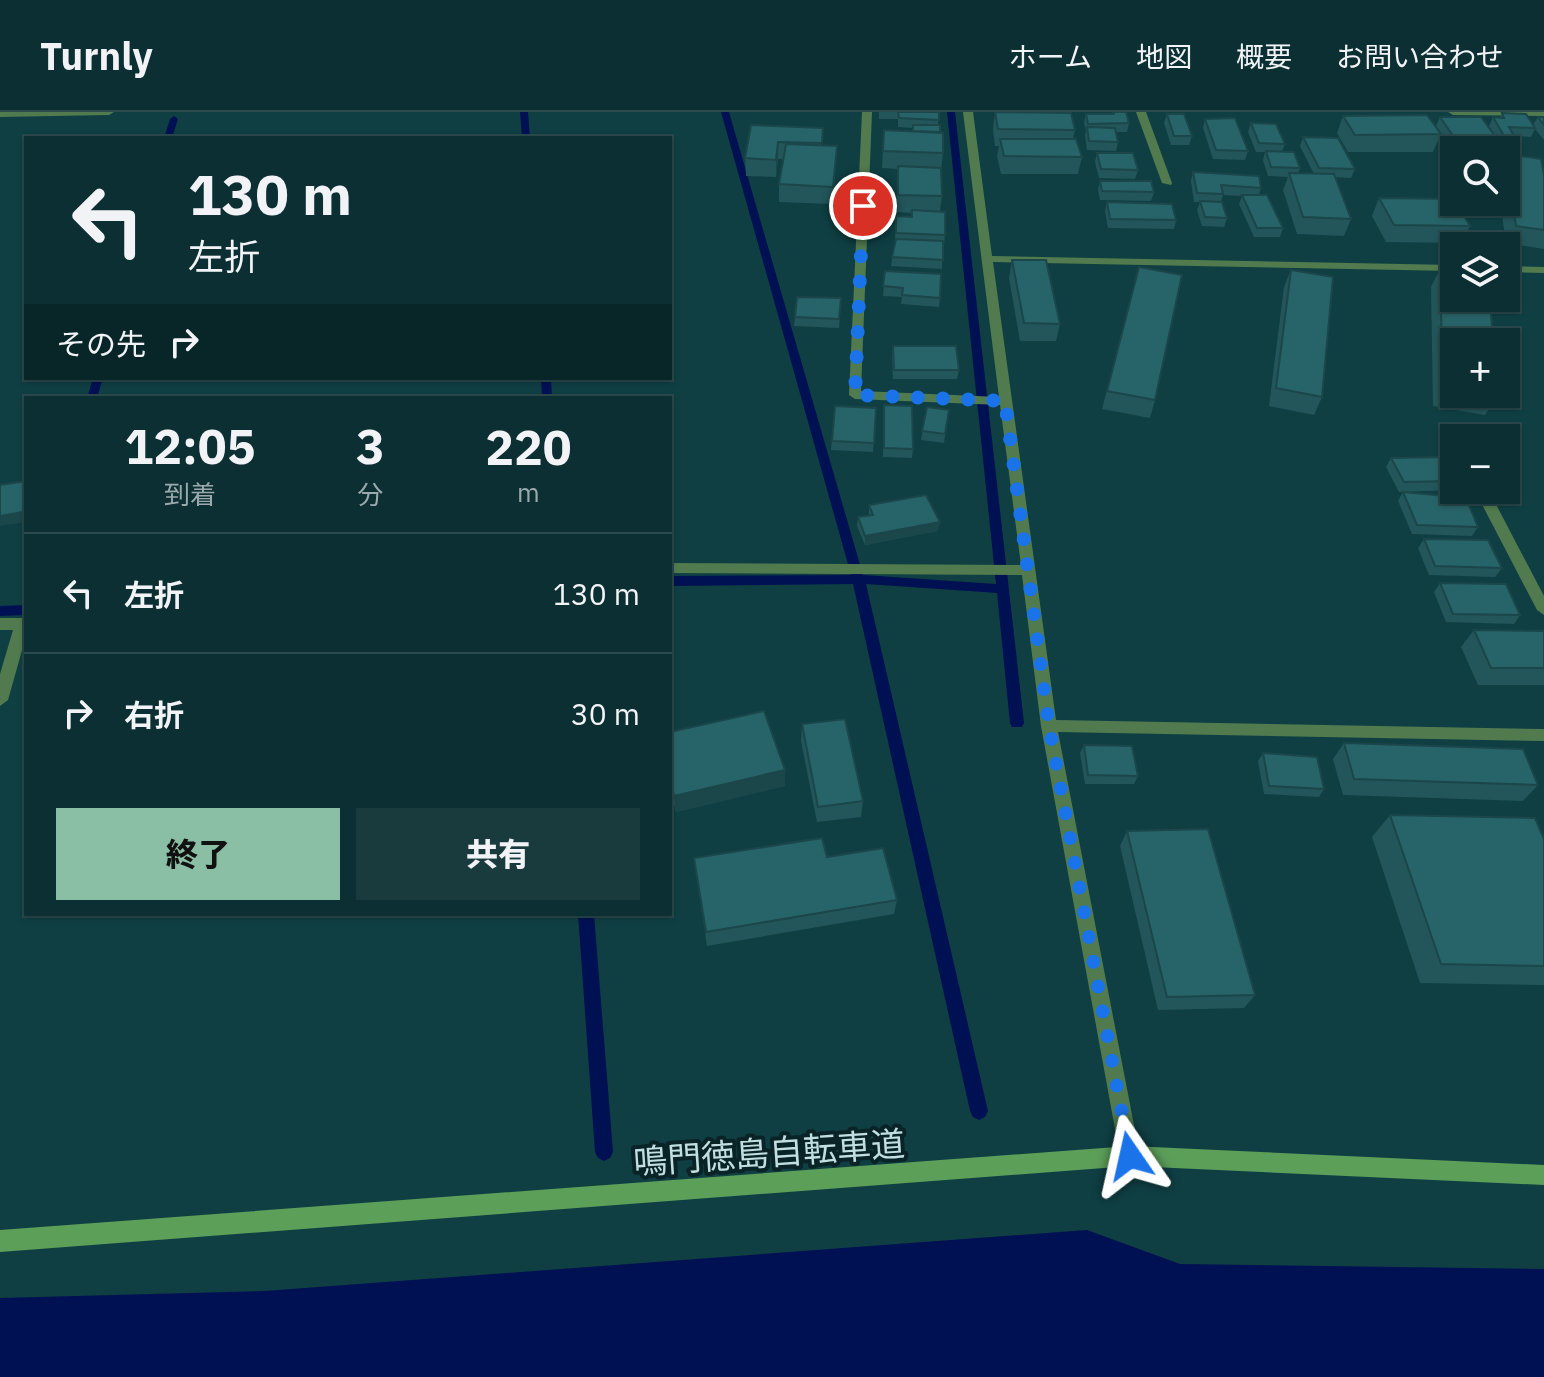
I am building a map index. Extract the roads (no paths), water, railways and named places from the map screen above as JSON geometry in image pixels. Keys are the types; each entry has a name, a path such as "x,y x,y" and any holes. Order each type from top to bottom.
{"main road":[{"name":"鳴門徳島自転車道","path":"0,1241 1130,1156 1544,1175"}],"street":[{"path":"0,114 109,112"},
{"path":"867,112 855,395 1005,401"},
{"path":"968,112 1049,726 1130,1156"},
{"path":"1141,112 1167,183"},
{"path":"1453,112 1544,113"},
{"path":"986,259 1440,268"},
{"path":"1520,269 1544,270"},
{"path":"1489,504 1544,610"},
{"path":"672,568 1027,570"},
{"path":"0,624 24,624 0,700"},
{"path":"1049,726 1544,735"}],"waterway":[{"path":"524,112 526,136"},
{"path":"725,112 858,579"},
{"path":"951,112 1017,723"},
{"path":"169,136 174,119"},
{"path":"93,396 97,380"},
{"path":"546,380 547,396"},
{"path":"672,581 858,579"},
{"path":"858,579 979,1111"},
{"path":"858,579 1002,589"},
{"path":"0,611 24,610"},
{"path":"586,916 604,1152"}]}
